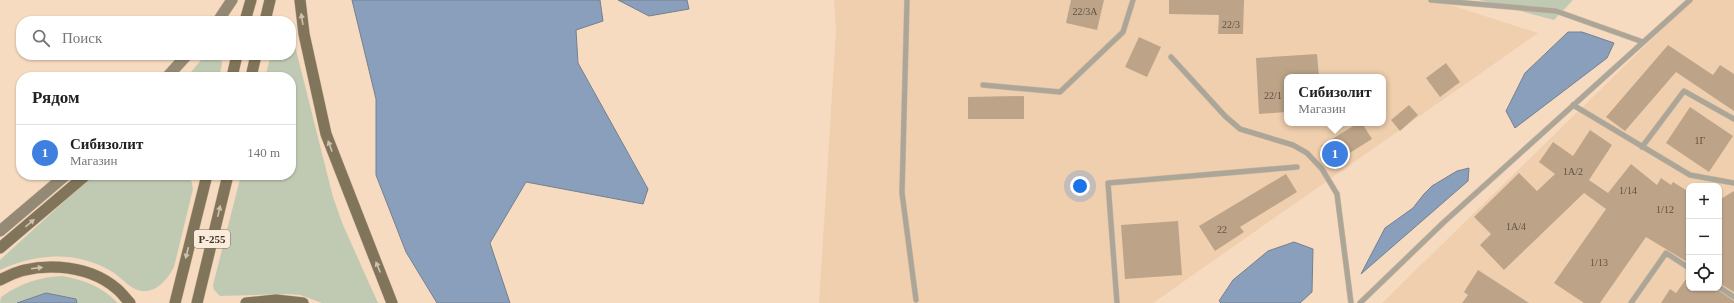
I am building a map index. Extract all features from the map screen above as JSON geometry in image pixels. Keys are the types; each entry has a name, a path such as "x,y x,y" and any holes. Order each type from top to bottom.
{"main road":[{"path":"221,16 232,0"},
{"path":"247,16 251,0"},
{"path":"265,16 270,0"},
{"path":"300,0 304,34 326,134 392,303"},
{"path":"172,72 182,60"},
{"path":"233,72 236,60"},
{"path":"252,72 255,60"},
{"path":"0,231 60,180"},
{"path":"0,248 80,180"},
{"path":"199,180 201,202"},
{"path":"174,303 206,180"},
{"name":"Р-255","path":"197,303 227,180"},
{"path":"0,280 28,269 48,267 81,271 107,282 117,289 130,303"},
{"path":"246,303 276,300 303,303"}],"lane":[{"path":"907,0 902,193 916,300"},
{"path":"983,85 1060,92 1123,32 1133,0"},
{"path":"1431,0 1556,11 1643,42"},
{"path":"1360,303 1444,222 1690,0"},
{"path":"1170,57 1225,116 1240,129 1293,145 1307,153 1322,169 1337,194 1351,303"},
{"path":"1642,147 1684,91 1734,119"},
{"path":"1573,105 1690,175 1734,183"},
{"path":"1118,303 1108,183 1297,167"},
{"path":"1631,303 1666,253 1686,266"},
{"path":"1722,289 1734,297"}],"shaded area":[{"path":"834,0 1435,0 1538,33 1153,303 819,303 836,30"},
{"path":"1692,0 1734,0 1734,303 1382,303"}],"green space":[{"path":"1479,0 1573,0 1554,20"},
{"path":"296,50 333,197 343,225 378,303 322,303 300,295 287,294 220,296 214,290 213,285 240,180 296,180 296,72 266,72 270,60 296,60"},
{"path":"201,60 221,60 220,72 191,72"},
{"path":"88,180 191,180 193,189 174,267 169,276 152,290 142,291 134,289 114,273 86,260 72,257 43,257 14,264 0,270 0,260"},
{"path":"63,276 93,285 112,297 118,303 77,303 76,299 46,293 17,303 0,303 1,297 23,284 38,279"}],"water":[{"path":"352,0 600,0 603,21 576,30 578,63 648,189 643,204 526,182 490,243 510,303 437,303 406,252 376,175 376,99"},
{"path":"618,0 687,0 689,9 649,16"},
{"path":"1568,32 1582,32 1614,43 1607,58 1515,128 1506,111 1525,73"},
{"path":"1469,168 1468,181 1361,274 1385,228 1413,208 1432,186 1457,171"},
{"path":"1294,242 1313,249 1312,292 1300,303 1221,303 1219,301 1233,280 1268,251"},
{"path":"46,293 76,299 77,303 17,303"}],"building":[{"path":"1071,0 1104,0 1097,30 1066,23"},
{"path":"1169,0 1244,0 1243,34 1218,34 1219,15 1169,14"},
{"path":"1139,37 1161,47 1147,77 1125,67"},
{"path":"1668,45 1713,75 1720,65 1734,74 1734,111 1676,72 1625,131 1606,117"},
{"path":"1317,54 1319,74 1284,74 1284,112 1259,114 1256,58"},
{"path":"1446,63 1460,82 1440,97 1426,78"},
{"path":"1024,96 1024,119 968,119 968,97"},
{"path":"1409,105 1418,115 1400,131 1391,120"},
{"path":"1690,107 1733,136 1709,172 1666,143"},
{"path":"1353,126 1364,126 1372,139 1332,164 1321,146"},
{"path":"1590,130 1612,145 1589,180 1608,193 1631,164 1657,185 1661,178 1671,185 1673,182 1686,190 1686,261 1646,237 1600,303 1584,303 1554,283 1606,209 1584,193 1504,270 1480,245 1491,234 1474,217 1519,173 1537,191 1555,174 1539,162 1553,142 1573,156"},
{"path":"1286,174 1297,192 1240,227 1244,232 1215,251 1199,226"},
{"path":"1734,191 1734,292 1722,285 1722,198"},
{"path":"1178,221 1182,275 1125,279 1121,225"},
{"path":"1478,270 1529,303 1462,303 1468,295 1464,292"},
{"path":"1686,279 1686,291 1719,291 1734,301 1734,303 1661,303 1670,289 1676,293"}],"place":[{"name":"Сибизолит","path":"1335,154"}]}
